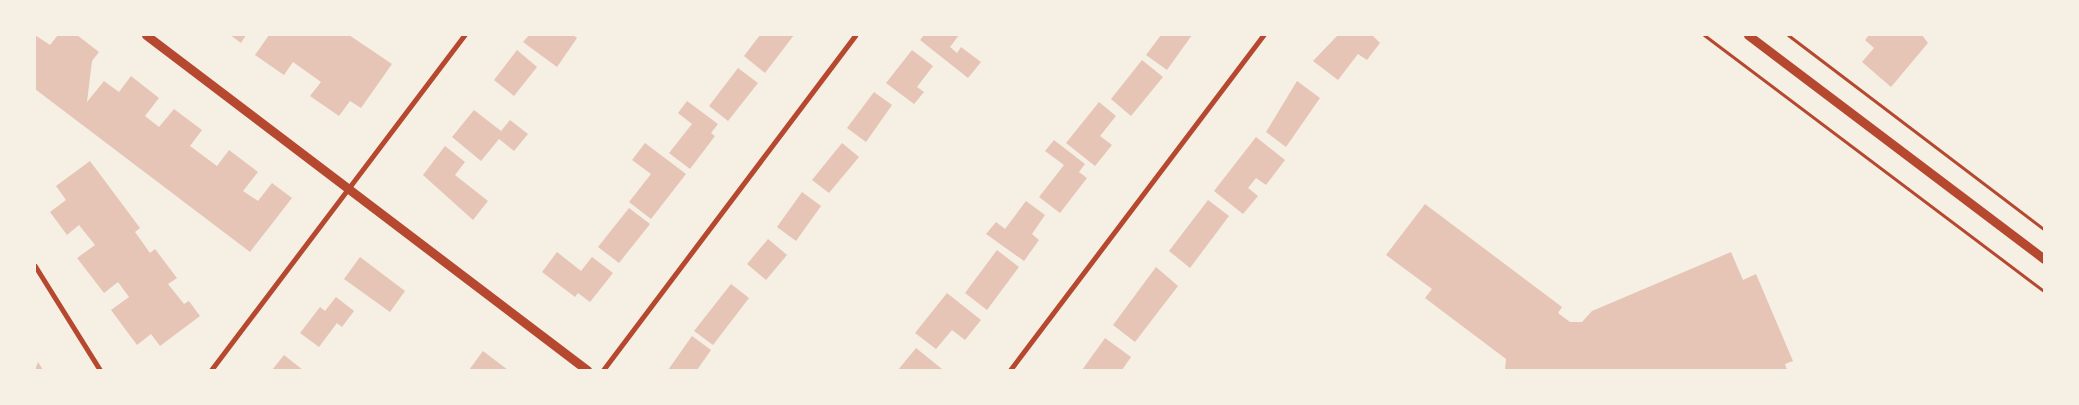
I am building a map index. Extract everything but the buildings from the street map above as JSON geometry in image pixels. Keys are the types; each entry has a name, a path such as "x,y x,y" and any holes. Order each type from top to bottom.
{"street":[{"path":"146,35 587,370"},
{"path":"211,370 347,187 464,35"},
{"path":"603,370 855,35"},
{"path":"1010,370 1263,35"},
{"path":"1748,35 2044,259"},
{"path":"35,266 100,370"}],"path":[{"path":"1704,35 2044,291"},
{"path":"1788,35 2044,229"}]}
